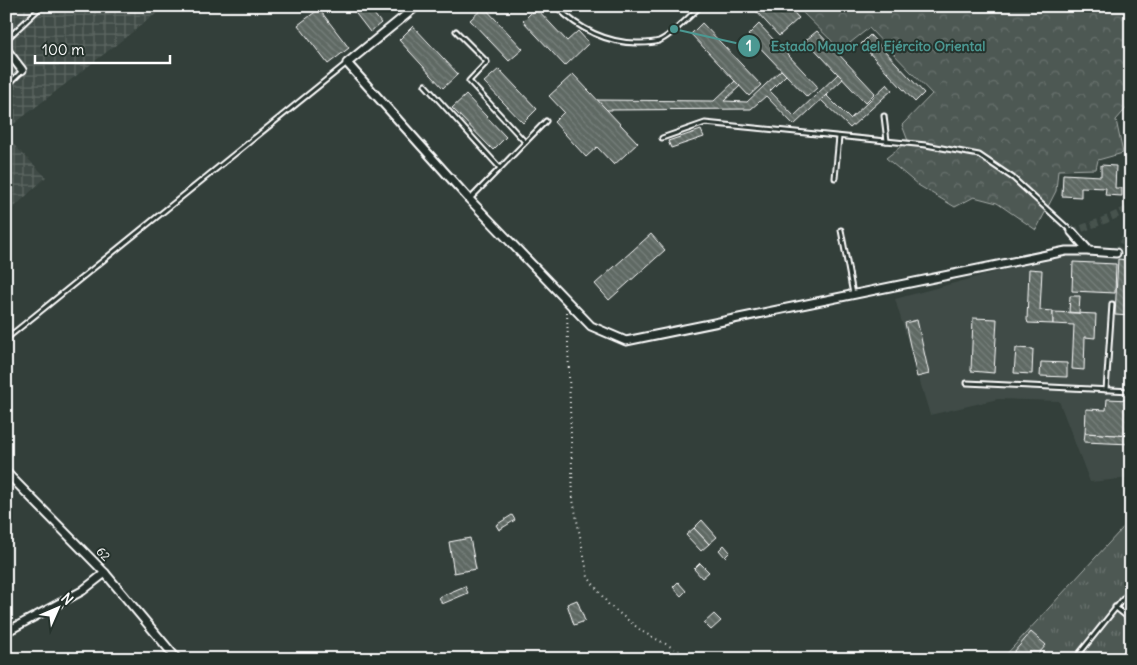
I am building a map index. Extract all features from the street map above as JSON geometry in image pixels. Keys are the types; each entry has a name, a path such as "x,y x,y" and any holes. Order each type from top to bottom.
{"street":[{"path":"417,6 347,63 469,200 591,326 626,341 1066,251 1116,253"},
{"path":"6,50 22,70"},
{"path":"1072,232 1089,251"},
{"name":"62","path":"6,472 105,573 177,659"},
{"path":"6,632 82,591 105,573"}],"lane":[{"path":"6,40 42,6"},
{"path":"556,6 576,23 602,38 628,43 658,42 701,6"},
{"path":"456,31 487,62 469,81 525,142"},
{"path":"6,339 347,63"},
{"path":"6,87 22,70"},
{"path":"425,85 500,168"},
{"path":"884,116 887,141"},
{"path":"469,200 546,121"},
{"path":"662,138 706,123 926,145 979,155 1013,178 1072,232"},
{"path":"835,178 839,137"},
{"path":"841,230 853,295"},
{"path":"1106,390 1112,304"},
{"path":"967,383 1131,391"},
{"path":"1075,659 1131,589"},
{"path":"1115,607 1131,620"}],"path":[{"path":"567,302 573,500 588,577 609,605 643,632 694,659"},
{"path":"769,659 777,652"}],"shaded area":[{"path":"6,6 166,6 6,130"},
{"path":"6,137 46,177 6,215"},
{"path":"1131,249 1131,478 1090,482 1059,401 998,399 930,415 895,299 1067,253 1125,253"}],"green space":[{"path":"796,6 871,6 876,10 880,6 1131,6 1131,103 1116,120 1123,153 1098,160 1096,169 1058,170 1056,191 1036,230 997,203 974,197 955,207 918,185 886,158 908,141 902,125 932,94 869,28 841,50"},
{"path":"1131,519 1131,659 1002,659"}],"building":[{"path":"350,6 368,6 381,23 370,32"},
{"path":"759,6 788,6 799,18 779,36 755,10"},
{"path":"484,7 523,49 509,61 470,20"},
{"path":"536,8 567,41 578,31 589,43 565,66 523,21"},
{"path":"319,9 349,48 328,64 298,25"},
{"path":"702,23 761,85 749,96 691,34"},
{"path":"759,24 818,87 807,97 748,35"},
{"path":"413,26 458,74 443,88 399,40"},
{"path":"817,31 875,93 865,103 806,40"},
{"path":"870,35 924,93 915,102 861,44"},
{"path":"499,69 537,109 523,123 484,82"},
{"path":"781,70 786,75 770,91 794,116 838,74 843,79 794,125 766,96 751,109 607,110 597,100 714,101 735,81 740,86 724,101 747,102"},
{"path":"573,74 638,143 614,165 597,147 586,157 554,122 564,112 549,96"},
{"path":"887,84 892,90 850,128 821,100 826,95 850,119"},
{"path":"466,95 506,137 493,150 452,108"},
{"path":"701,130 704,137 671,148 668,141"},
{"path":"1101,165 1116,166 1115,188 1122,188 1122,196 1105,195 1106,188 1081,187 1081,197 1062,196 1063,174 1101,176"},
{"path":"651,234 665,250 609,300 595,284"},
{"path":"1118,259 1127,260 1127,268 1131,268 1131,280 1126,280 1125,306 1131,307 1131,316 1115,315"},
{"path":"1073,262 1116,264 1115,293 1072,291"},
{"path":"1029,269 1042,270 1040,310 1053,311 1053,324 1028,323"},
{"path":"1070,296 1080,296 1079,313 1069,312"},
{"path":"1053,312 1096,314 1095,338 1085,337 1084,370 1072,369 1074,325 1053,324"},
{"path":"973,318 997,319 994,373 971,371"},
{"path":"917,320 929,374 917,377 905,323"},
{"path":"1016,348 1033,349 1032,374 1014,373"},
{"path":"1041,362 1067,363 1067,377 1040,376"},
{"path":"1107,399 1131,400 1131,436 1085,433 1086,409 1106,410"},
{"path":"1085,433 1131,436 1131,444 1084,442"},
{"path":"512,515 515,520 499,530 496,525"},
{"path":"702,520 717,537 709,544 694,528"},
{"path":"694,528 709,544 701,551 686,535"},
{"path":"470,538 476,569 454,573 449,542"},
{"path":"724,545 730,552 725,557 719,550"},
{"path":"700,563 709,572 702,578 694,569"},
{"path":"678,582 686,591 681,596 673,587"},
{"path":"465,586 468,593 442,604 439,597"},
{"path":"577,600 585,621 574,625 567,604"},
{"path":"714,614 721,621 711,630 704,623"},
{"path":"1031,632 1046,645 1034,659 1008,659"}],"tunnel":[{"path":"1072,232 1131,208"},
{"path":"1116,253 1131,229"}],"place":[{"name":"Estado Mayor del Ejército Oriental","path":"674,29"}]}
